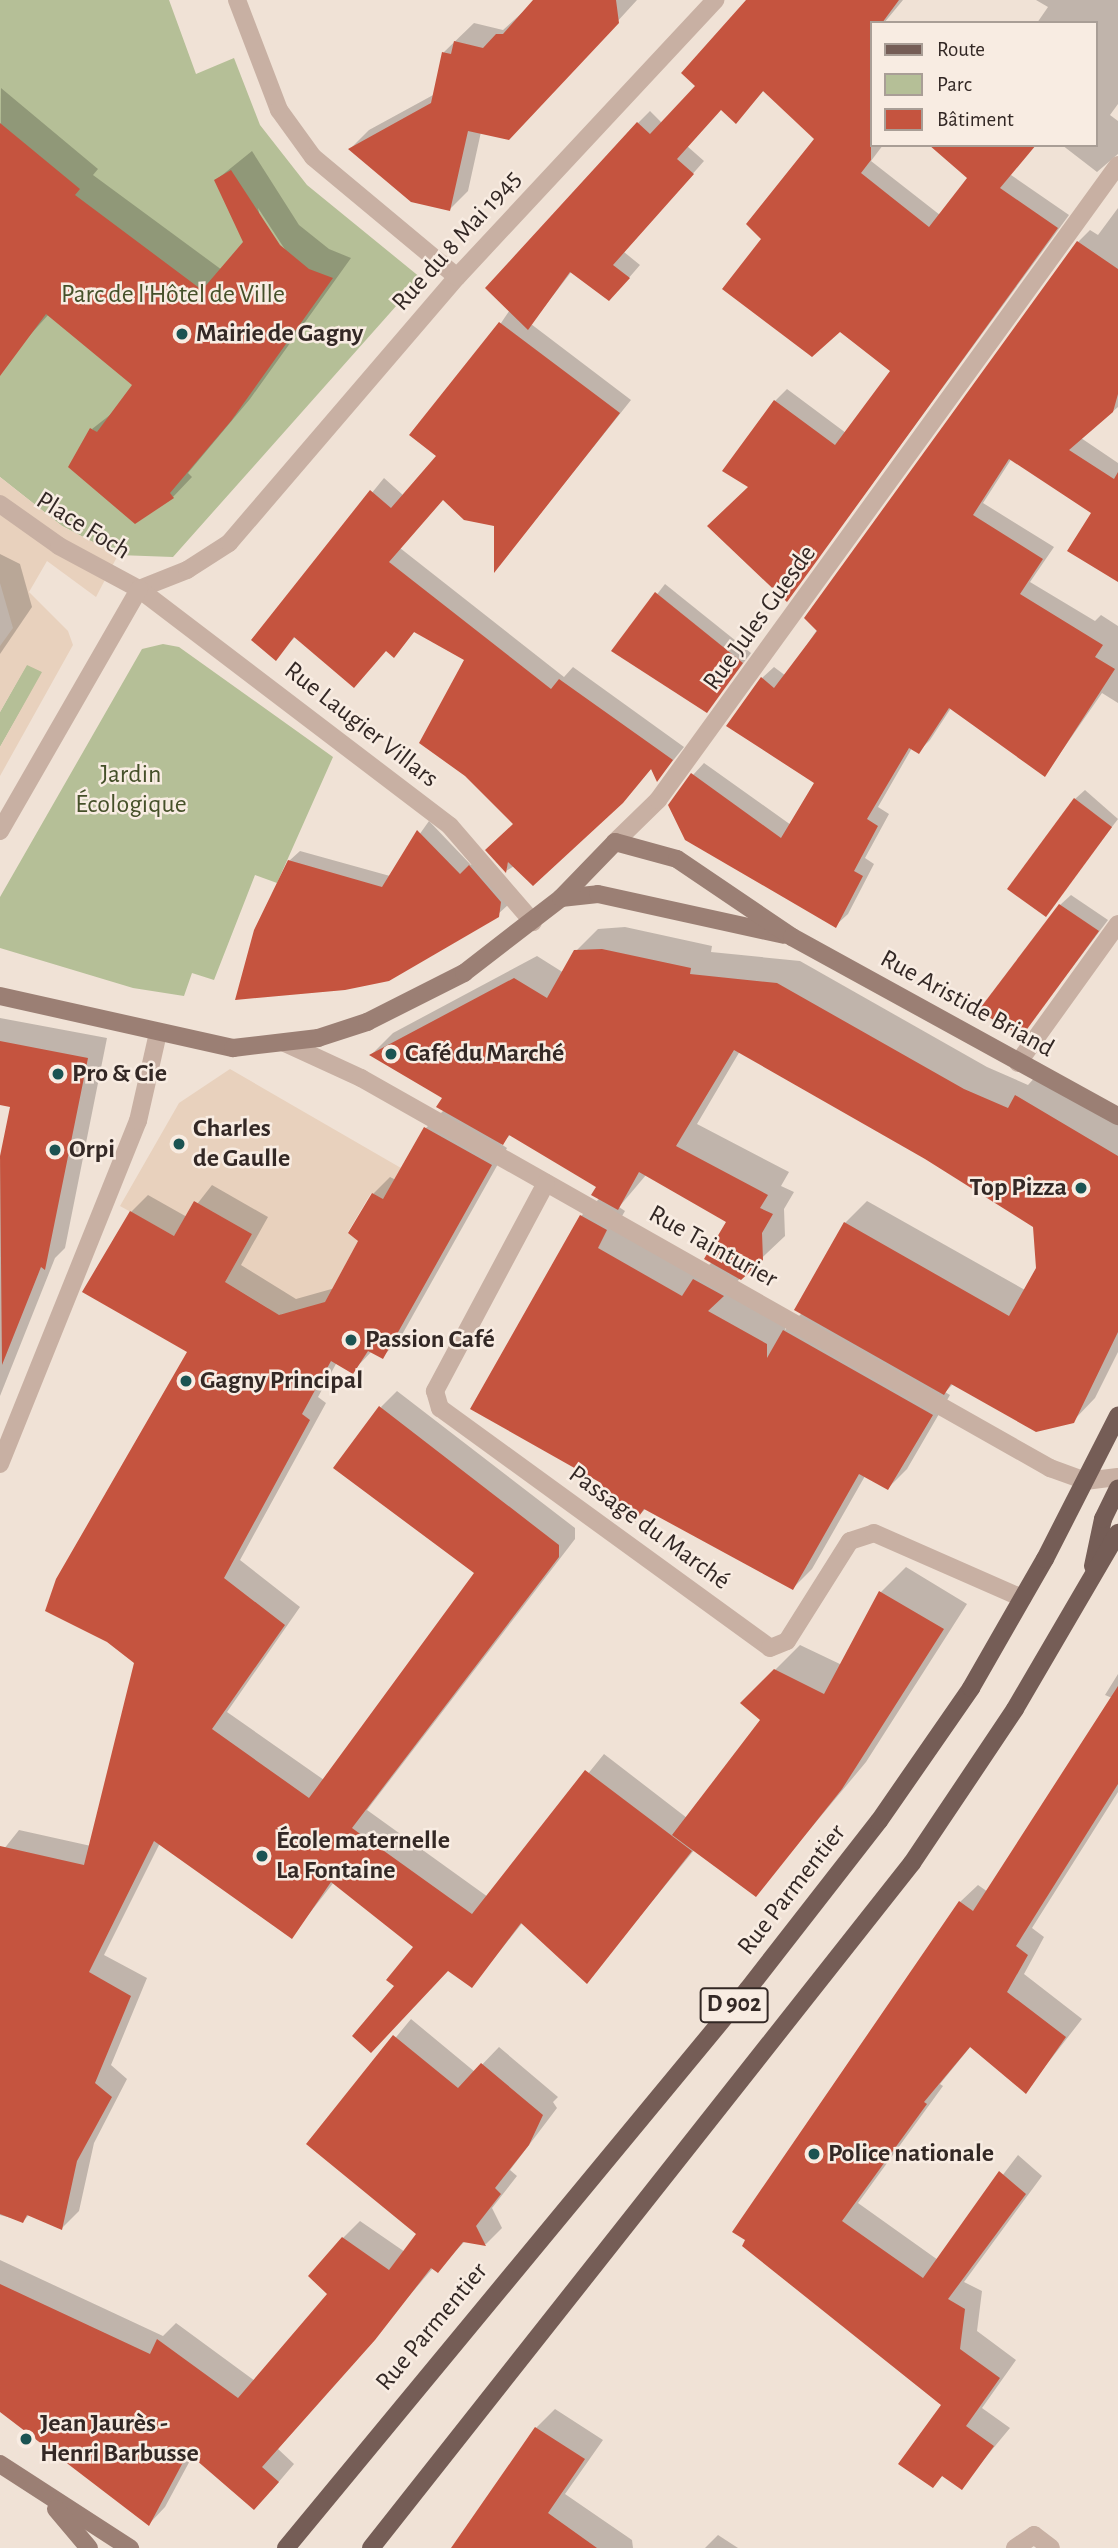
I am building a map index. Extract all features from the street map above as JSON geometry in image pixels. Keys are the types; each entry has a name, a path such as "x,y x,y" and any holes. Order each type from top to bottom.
{"main road":[{"name":"Rue Jules Guesde","path":"0,996 233,1048 285,1044 318,1038 367,1022 464,973 561,898 615,842"},
{"name":"Rue Aristide Briand","path":"615,842 677,859 792,937 1118,1116"},
{"name":"Rue Aristide Briand","path":"561,898 598,894 792,937"},
{"name":"Rue Parmentier","path":"285,2545 802,1921 971,1688 1118,1416"},
{"path":"1089,1583 1103,1519 1118,1488"},
{"name":"D 902","path":"371,2548 912,1863 972,1778 1118,1534"},
{"path":"0,2464 48,2498 130,2548"},
{"path":"48,2498 89,2548"}],"street":[{"path":"237,0 279,110 313,157 457,277"},
{"name":"Rue du 8 Mai 1945","path":"139,589 187,570 229,542 457,277 715,0"},
{"name":"Rue Jules Guesde","path":"615,842 658,800 1118,165"},
{"name":"Place Foch","path":"0,504 59,546 139,589"},
{"path":"0,831 139,589"},
{"name":"Rue Laugier Villars","path":"139,589 450,826 533,922"},
{"path":"1018,1063 1118,924"},
{"path":"0,1464 138,1121 158,1033"},
{"name":"Rue Tainturier","path":"285,1044 361,1078 1050,1468 1085,1481 1118,1476"},
{"name":"Passage du Marché","path":"546,1183 435,1391 440,1408 770,1648 787,1642 850,1541 874,1533 1022,1598"},
{"path":"1015,2548 1034,2535 1051,2548"}],"green space":[{"name":"Parc de l'Hôtel de Ville","path":"0,0 169,0 196,74 234,58 260,125 307,185 421,278 173,557 118,555 62,526 0,477"},
{"name":"Jardin Écologique","path":"163,644 179,647 333,757 277,883 255,875 214,980 192,973 184,996 133,988 0,948 0,897 142,649"},
{"path":"27,664 43,672 0,747 0,712"}],"shaded area":[{"path":"0,477 62,526 118,555 96,597 47,561 29,592 68,631 73,645 0,776 0,747 42,672 27,665 0,712 0,646 13,628 0,583"},
{"path":"230,1069 401,1168 383,1199 371,1193 348,1232 358,1241 323,1306 281,1314 283,1326 273,1328 268,1308 225,1282 252,1234 194,1201 174,1236 120,1206 179,1103"}],"building":[{"path":"533,0 616,0 619,23 509,140 468,131 450,211 411,202 348,149 431,103 442,52 451,54 454,41 483,48 496,34 503,34"},
{"path":"746,0 899,0 883,21 870,21 871,160 861,173 929,227 967,178 931,147 1034,147 1000,188 1058,228 787,602 707,526 748,487 722,471 774,400 835,445 890,371 840,332 812,357 722,289 761,239 746,224 814,139 763,91 736,124 721,110 677,159 694,174 613,265 630,278 609,301 570,272 528,330 485,288 637,122 650,134 695,86 681,73"},
{"name":"Mairie de Gagny","path":"0,123 80,189 75,195 202,290 243,242 214,180 231,170 280,245 309,269 333,278 231,421 170,493 174,498 135,524 68,467 90,428 97,432 132,385 46,314 0,376"},
{"path":"1077,241 1118,269 1118,394 1113,412 1069,450 1114,479 1118,472 1118,582 1067,551 1091,513 1009,459 973,515 1043,559 1020,594 1103,645 1095,657 1115,669 1045,777 949,708 919,754 909,748 867,819 878,826 854,871 863,876 836,928 685,840 668,805 691,773 781,838 814,783 726,726 761,677 774,688 817,631 804,618"},
{"path":"499,322 620,413 494,573 494,526 464,520 443,500 389,562 551,689 559,679 673,760 657,782 651,769 623,803 533,886 508,862 506,873 485,850 513,824 465,776 419,743 464,660 414,632 394,658 386,651 354,688 294,637 276,661 251,640 370,490 391,508 436,456 409,435"},
{"path":"655,592 743,663 707,713 611,651"},
{"path":"1074,798 1112,827 1046,917 1007,889"},
{"path":"417,830 460,874 469,865 501,902 499,917 389,981 345,990 235,1000 254,930 288,860 382,887"},
{"path":"1059,904 1099,931 1022,1036 978,1011"},
{"path":"602,949 691,968 690,974 777,983 964,1089 1008,1108 1015,1095 1118,1156 1118,1332 1074,1423 1036,1432 951,1384 944,1395 794,1310 844,1222 1009,1316 1036,1268 1033,1227 925,1159 734,1050 676,1146 768,1195 760,1208 773,1214 762,1233 763,1260 741,1280 704,1259 726,1222 639,1172 618,1210 591,1195 596,1187 509,1135 503,1145 436,1107 442,1098 369,1055 514,978 547,998 574,950"},
{"path":"0,1041 88,1058 45,1270 41,1267 2,1365 0,1156 10,1107 0,1105"},
{"path":"424,1127 492,1165 383,1359 368,1351 353,1374 331,1361 302,1414 310,1420 224,1578 285,1625 212,1729 309,1798 474,1573 333,1468 379,1406 559,1545 559,1557 352,1828 472,1914 585,1770 692,1851 587,1984 521,1923 472,1988 448,1971 371,2053 352,2036 394,1986 386,1980 413,1947 331,1882 292,1939 154,1841 89,1972 131,1996 95,2083 112,2097 77,2161 62,2230 27,2215 23,2223 0,2214 0,1846 84,1865 134,1663 107,1642 45,1611 56,1579 187,1352 82,1292 130,1211 174,1236 194,1201 252,1234 225,1282 279,1315 325,1302 358,1241 348,1233 372,1193 383,1199"},
{"path":"580,1215 607,1230 598,1248 682,1296 693,1279 724,1296 708,1311 767,1344 767,1358 783,1330 933,1415 888,1490 859,1474 793,1590 644,1509 635,1522 613,1510 601,1483 470,1409"},
{"path":"879,1591 944,1629 842,1789 756,1897 672,1835 760,1720 740,1703 774,1669 824,1694"},
{"path":"1118,1686 1118,1784 1016,1946 1028,1955 1007,1992 1066,2037 1026,2094 970,2047 924,2102 927,2104 842,2221 923,2278 999,2171 1026,2194 948,2299 965,2309 960,2349 1000,2378 966,2426 994,2446 962,2490 942,2476 933,2488 898,2464 941,2405 742,2246 745,2240 732,2232 959,1901 973,1911"},
{"path":"393,2035 458,2088 481,2063 543,2115 529,2145 495,2188 501,2194 476,2226 486,2246 463,2242 438,2273 431,2268 375,2340 262,2467 279,2482 254,2510 188,2453 149,2526 0,2412 0,2284 150,2354 157,2339 238,2398 327,2294 308,2276 342,2237 389,2270 416,2234 306,2144"},
{"path":"535,2427 585,2459 548,2513 597,2548 451,2548"}],"place":[{"name":"Mairie de Gagny","path":"182,334"},
{"name":"Café du Marché","path":"391,1054"},
{"name":"Pro & Cie","path":"58,1074"},
{"name":"Charles de Gaulle","path":"179,1144"},
{"name":"Orpi","path":"55,1150"},
{"name":"Top Pizza","path":"1081,1188"},
{"name":"Passion Café","path":"351,1340"},
{"name":"Gagny Principal","path":"186,1381"},
{"name":"École maternelle La Fontaine","path":"262,1856"},
{"name":"Police nationale","path":"814,2154"},
{"name":"Jean Jaurès - Henri Barbusse","path":"26,2439"}]}
